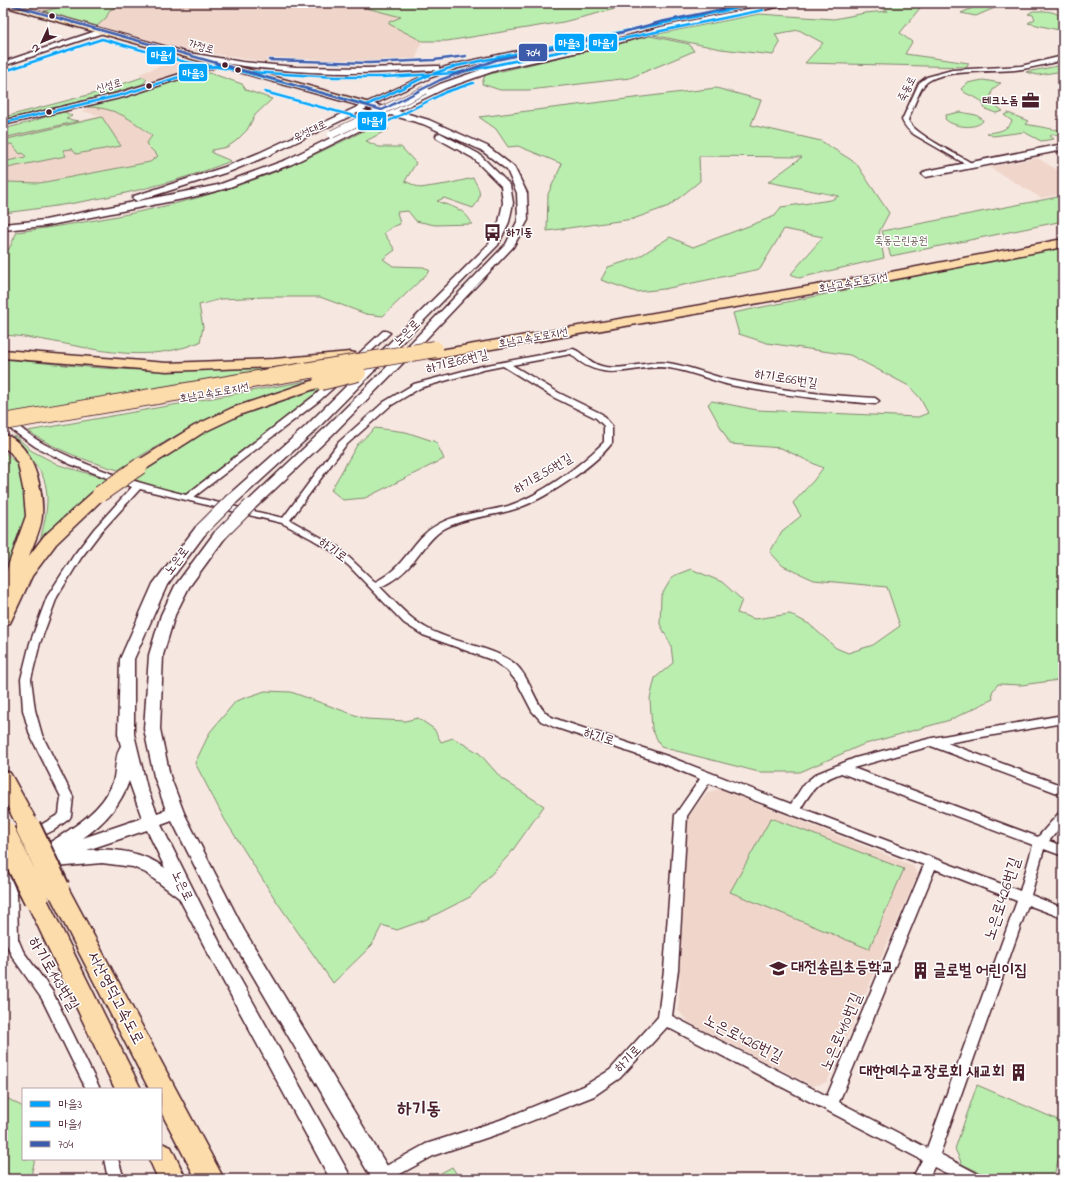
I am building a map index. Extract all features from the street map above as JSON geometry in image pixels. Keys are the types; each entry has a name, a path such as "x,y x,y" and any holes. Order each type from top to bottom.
{"highway":[{"name":"호남고속도로지선","path":"671,312 1063,237"},
{"name":"호남고속도로지선","path":"671,312 875,279 1063,243"},
{"path":"3,618 24,575 50,540 100,494 140,466 199,430 237,412 321,382 435,352 671,312"},
{"name":"호남고속도로지선","path":"3,421 435,352"},
{"name":"호남고속도로지선","path":"3,429 435,352"},
{"path":"3,354 167,367 274,363 350,356 435,352"},
{"path":"3,439 17,450 26,464 32,493 34,516 3,606"},
{"name":"서산영덕고속도로","path":"3,778 23,816 57,888 210,1179"},
{"name":"서산영덕고속도로","path":"14,838 36,899 128,1088"},
{"path":"162,1158 172,1179"}],"main road":[{"name":"유성대로","path":"329,133 456,77 494,66 762,3"},
{"name":"유성대로","path":"3,227 45,223 99,210 188,192 245,174 416,88 440,77 479,65 786,3"},
{"name":"가정로","path":"3,4 218,65 393,112"},
{"name":"가정로","path":"3,10 356,110"},
{"path":"99,210 228,169 262,155 429,75 456,66 604,35 658,28"},
{"path":"99,210 157,202 221,187 289,162 383,117 443,86 498,67 611,43 658,28"},
{"path":"3,64 102,32"},
{"path":"187,55 249,65 335,70 383,70 456,66"},
{"name":"신성로","path":"3,123 121,95 218,65"},
{"name":"노은로","path":"341,1179 214,948 151,821 139,788 126,734 127,659 160,584 201,530 231,500 309,430 386,354 493,245 504,222 508,202 505,185 476,156 433,132 356,110"},
{"name":"노은로","path":"383,1178 238,935 176,813 162,776 152,729 156,655 168,615 182,586 220,535 328,432 404,356 510,245 524,220 522,193 511,169 484,148 426,122 393,112"},
{"path":"926,174 1063,147"},
{"name":"유성대로","path":"3,221 99,210"},
{"path":"33,862 75,836 110,804 120,786 126,761 126,734"},
{"path":"3,872 176,813"},
{"path":"33,862 89,857 125,858 146,865 186,893"}],"street":[{"name":"죽동로","path":"971,165 917,134 906,124 906,120 922,83 926,79 938,74 1014,68 1063,58"},
{"path":"187,498 317,398 386,333"},
{"path":"368,350 386,354"},
{"name":"하기로66번길","path":"285,521 342,444 387,404 416,386 482,368 573,351 580,358 603,369 616,370 654,365 667,365 724,381 792,394 876,401"},
{"name":"하기로56번길","path":"373,586 394,576 406,565 428,534 441,526 462,518 511,507 526,501 575,471 600,452 608,443 608,426 599,416 556,395 505,364"},
{"name":"하기로","path":"3,421 39,445 73,462 138,486 285,521 315,536 335,549 408,621 427,633 496,658 511,666 522,680 536,708 546,718 558,724 663,759 706,777"},
{"path":"3,849 14,838 50,827 65,816 67,797 36,735 29,710 26,679 34,643 52,597 77,557 97,531 138,486"},
{"path":"794,809 808,786 820,777 843,769 859,761 932,742 1063,719"},
{"path":"932,742 1063,791"},
{"path":"843,769 1063,851"},
{"path":"665,1019 671,970 681,815 706,777 794,809 1063,913"},
{"name":"노은로426번길","path":"920,1179 931,1158 1024,898 1040,843 1063,816"},
{"name":"노은로410번길","path":"831,1105 932,862"},
{"name":"하기로143번길","path":"3,872 11,895 11,939 18,954 47,995 93,1088"},
{"name":"하기로","path":"383,1178 431,1149 501,1126 589,1091 615,1074 665,1019"},
{"name":"노은로426번길","path":"665,1019 931,1158"},
{"path":"931,1158 973,1179"},
{"path":"111,1160 116,1179"}],"shaded area":[{"path":"15,3 360,3 355,5 401,17 389,22 389,24 422,41 415,61 347,64 263,62 179,48 97,26 106,18 110,10 120,5 119,4 73,19"},
{"path":"167,60 190,67 190,69 153,81 139,74 163,65 161,63"},
{"path":"90,107 101,107 128,117 152,136 146,144 158,156 151,162 40,183 8,182 3,175 3,138 101,116 82,111"},
{"path":"1037,158 1063,173 1063,194 1041,198 989,167"},
{"name":"대전송림초등학교","path":"720,789 912,865 918,874 827,1082 813,1086 688,1022 678,1010 688,818 707,792"}],"green space":[{"path":"76,3 120,5 110,10 106,18 97,26 44,11"},
{"path":"360,3 631,3 623,7 563,22 447,41 422,41 389,24 389,22 401,17 355,5"},
{"path":"879,3 923,4 900,33 912,42 905,54 969,63 967,67 805,63 823,43 799,30 775,34 780,43 773,55 721,49 653,35 759,14 834,19 865,13 888,11 876,5"},
{"path":"984,3 1006,3 976,16 961,13"},
{"path":"1033,11 1047,11 1060,16 1058,18 1063,24 1063,31 1028,23 1035,19 1033,15 1028,14"},
{"path":"650,36 689,44 694,51 630,78 529,90 500,90 482,84 485,75"},
{"path":"1063,65 1063,71 1038,75 1026,72"},
{"path":"210,73 242,84 246,90 272,99 255,115 247,130 236,141 227,147 212,150 212,153 231,161 176,180 147,188 90,200 3,213 3,175 8,182 40,183 150,162 158,156 146,144 152,136 137,124 122,115 106,109 87,107 87,105 199,74"},
{"path":"143,77 147,79 143,84 93,99 11,118 4,117 96,93"},
{"path":"983,80 1001,83 993,90 991,97 992,101 998,108 1003,111 996,113 985,109 981,101 967,94 961,89 967,83"},
{"path":"716,88 761,100 751,125 821,141 856,163 889,213 879,232 884,258 799,278 791,274 823,237 784,229 760,269 664,289 636,292 601,280 608,267 637,258 670,237 693,247 775,216 781,207 831,200 839,196 768,182 802,157 699,156 700,181 669,206 633,219 547,231 548,194 562,164 518,146 508,147 496,129 479,117"},
{"path":"63,111 72,116 66,119 79,121 3,138 3,129"},
{"path":"960,112 976,115 983,121 975,126 958,126 945,119 946,115"},
{"path":"1008,113 1028,121 1025,124 1063,131 1063,136 1053,134 1050,136 1054,139 1041,141 1024,132 993,136 987,133 1005,129 1012,121 1004,115"},
{"path":"102,117 121,146 76,154 72,149 63,150 66,156 7,168 3,162 26,157 23,153 20,154 12,144 3,145 3,140"},
{"path":"372,127 383,127 389,129 366,141 379,147 401,147 416,163 405,181 420,188 473,178 479,190 478,200 473,208 444,198 437,201 462,211 466,214 472,224 435,225 416,221 408,211 397,212 400,224 392,227 384,233 395,250 383,259 393,266 424,267 430,271 383,316 366,314 320,297 221,299 199,305 203,327 200,342 174,350 149,353 125,353 3,335 3,252 9,249 17,232 108,218 198,198 286,168"},
{"name":"죽동근린공원","path":"1063,196 1063,221 891,256 882,231"},
{"path":"1063,246 1063,681 1059,680 1021,685 998,684 992,692 993,699 950,720 862,745 800,772 759,772 661,747 652,729 650,699 655,678 673,663 671,645 660,624 661,596 673,576 691,569 722,582 742,600 737,613 755,619 790,614 809,624 836,648 848,653 873,645 900,626 887,587 814,580 783,566 770,552 782,531 801,516 793,503 823,468 781,448 730,444 708,404 712,401 757,410 918,417 928,413 920,398 909,386 850,355 767,343 739,334 733,313"},
{"path":"3,359 142,370 231,369 320,362 10,414 3,410"},
{"path":"318,379 263,397 212,418 164,442 118,470 94,463 72,454 49,444 28,431"},
{"path":"325,386 317,396 187,494 149,486 132,479 182,442 239,415 312,389"},
{"path":"375,428 406,432 436,442 444,459 365,498 343,500 331,490 357,445"},
{"path":"15,436 32,451 59,465 107,479 73,509 39,544 47,507 44,479 37,466 8,437"},
{"path":"3,450 17,464 28,490 30,514 3,585"},
{"path":"265,691 291,692 366,719 405,721 418,718 434,729 441,742 453,738 479,753 502,779 544,806 510,854 470,897 425,920 397,930 382,925 372,945 333,983 275,899 225,820 195,763 210,732 236,701"},
{"path":"771,818 904,869 869,949 730,892"},
{"path":"977,1085 1063,1122 1063,1143 1053,1179 993,1179 962,1164 955,1149"},
{"path":"3,1096 22,1106 22,1160 35,1160 30,1179 3,1179"},
{"path":"452,1167 460,1179 432,1179 432,1178"}],"transit line":[{"name":"704","path":"5,3 382,110 440,80 496,60 609,36 660,22 752,3"},
{"name":"마을3","path":"3,123 121,95 218,65 367,105 429,75 456,66 762,3"},
{"name":"마을1","path":"5,71 102,39 185,62 249,72 335,77 383,77 456,73 763,10"},
{"name":"704","path":"269,60 369,63 451,59 466,56"},
{"name":"마을1","path":"265,92 383,124 446,92 473,83"}],"place":[{"name":"테크노돔","path":"1031,101"},
{"name":"하기동","path":"493,233"},
{"name":"대전송림초등학교","path":"778,968"},
{"name":"글로벌 어린이집","path":"920,971"},
{"name":"대한예수교장로회 새교회","path":"1018,1072"}],"district":[{"name":"하기동","path":"419,1110"}]}
